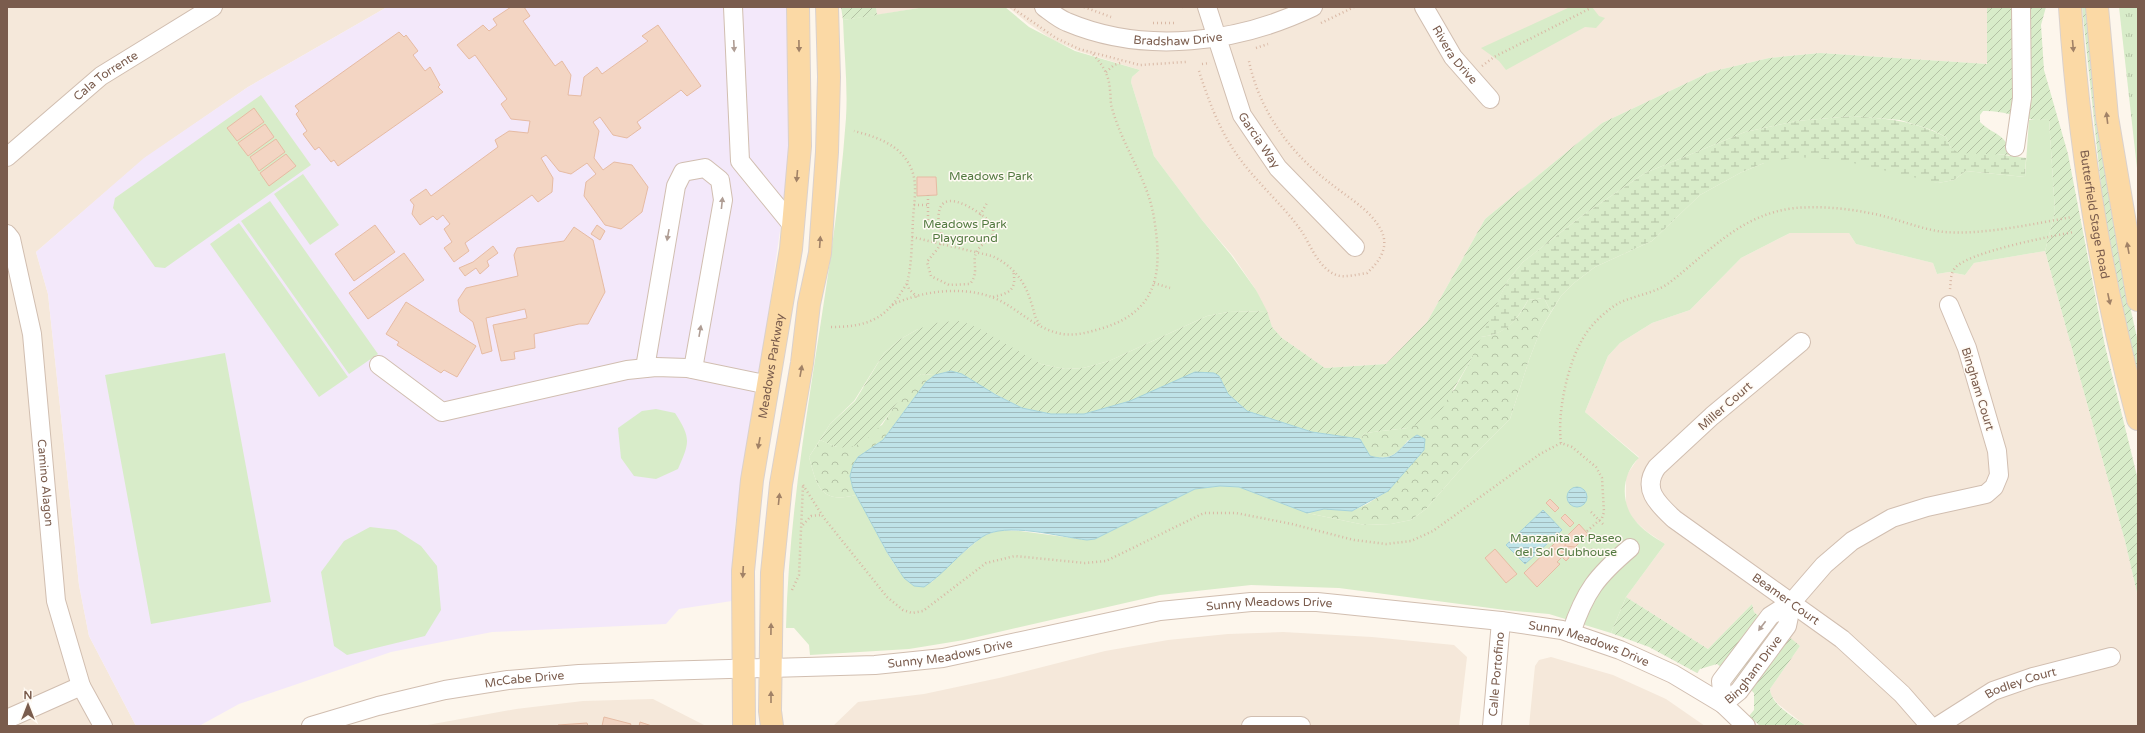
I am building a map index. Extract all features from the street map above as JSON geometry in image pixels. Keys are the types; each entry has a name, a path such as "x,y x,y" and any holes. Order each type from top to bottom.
{"main road":[{"name":"Meadows Parkway","path":"744,726 744,564 752,480 769,384 793,226 800,146 798,7"},
{"path":"772,726 772,573 781,484 802,363 809,304 820,252 827,152 829,77 827,7"},
{"name":"Butterfield Stage Road","path":"2070,7 2079,108 2102,265 2138,419"},
{"path":"2097,7 2107,117 2138,300"}],"street":[{"name":"Cala Torrente","path":"7,157 101,76 213,7"},
{"path":"732,7 740,161 793,226"},
{"name":"Bradshaw Drive","path":"1044,7 1066,22 1113,37 1151,42 1217,37 1244,32 1288,19 1313,7"},
{"name":"Garcia Way","path":"1207,7 1242,115 1278,168 1355,247"},
{"name":"Rivera Drive","path":"1424,7 1453,58 1490,99"},
{"path":"2015,146 2022,98 2021,7"},
{"path":"645,368 676,186 683,172 705,168 720,180 723,200 693,369"},
{"name":"Camino Alagon","path":"7,234 11,239 32,334 56,601 81,686 103,726"},
{"name":"Bingham Court","path":"1949,305 1967,348 1997,451 1999,475"},
{"name":"Miller Court","path":"1652,474 1712,416 1800,342"},
{"path":"379,365 442,412 627,370 645,368 693,369 769,384"},
{"name":"Beamer Court","path":"1652,474 1649,485 1652,494 1660,506 1674,519 1771,590 1792,602 1842,639 1902,694 1930,726"},
{"name":"Bingham Drive","path":"1723,704 1721,681 1770,616 1792,602 1824,565 1852,541 1892,518 1927,507 1986,494 1994,487 1999,475"},
{"path":"1571,633 1581,602 1590,588 1608,567 1630,548"},
{"name":"Sunny Meadows Drive","path":"743,668 874,666 943,658 1160,611 1251,602 1318,602 1501,622 1571,633 1620,650 1673,674 1723,704 1746,726"},
{"name":"Calle Portofino","path":"1492,726 1501,622"},
{"name":"Bodley Court","path":"1938,726 1993,691 2033,676 2111,657"},
{"name":"McCabe Drive","path":"311,726 378,706 445,690 508,680 587,674 743,668"},
{"path":"7,719 81,686"},
{"path":"1251,726 1301,726"}],"path":[{"path":"1084,7 1115,18"},
{"path":"1469,76 1494,58 1589,9 1590,7"},
{"path":"1151,23 1174,22"},
{"path":"892,305 906,298 946,291 966,292 992,297 1041,326 1062,334 1080,334 1112,325 1141,305 1149,295 1154,283 1158,266 1158,248 1154,216 1149,196 1124,140 1111,106 1106,72 1092,53"},
{"path":"1106,72 1114,65 1123,62"},
{"path":"831,327 851,327 881,317 892,305 906,283 912,237 914,177 911,167 904,157 879,137 854,131"},
{"path":"928,195 928,225 939,226"},
{"path":"958,200 969,206 994,225 993,236 975,252 974,278 970,284 949,285 931,276 927,269 927,262 942,244 939,226 937,213 940,206 946,202 958,200"},
{"path":"980,215 987,203"},
{"path":"914,205 928,205"},
{"path":"1562,443 1559,422 1562,403 1573,360 1582,339 1591,328 1608,311 1621,302 1667,284 1716,242 1752,220 1775,212 1794,208 1825,208 1869,213 1942,231 1961,233 2072,217"},
{"path":"1949,305 1952,273 1964,260 2049,236 2074,232"},
{"path":"912,237 975,252 1005,262 1022,280 1031,302 1036,320 1041,326"},
{"path":"992,297 1007,294 1013,288 1015,280 1013,270"},
{"path":"906,283 909,289 917,297"},
{"path":"1154,283 1170,288"},
{"path":"790,593 799,575 803,485 822,515 887,597 903,610 912,613 923,611 986,563 999,558 1015,556 1085,563 1106,561 1204,513 1236,513 1292,524 1354,540 1386,544 1412,541 1434,531 1540,454 1562,443 1572,447 1596,467 1602,478 1604,512 1599,520 1586,532"},
{"path":"1591,512 1603,524"},
{"path":"802,527 810,516 822,515"}],"shaded area":[{"path":"7,7 387,7 248,87 145,158 36,252 48,294 79,585 89,636 136,726 7,726"},
{"path":"387,7 786,7 790,92 787,181 756,401 735,524 732,601 679,609 666,624 492,632 391,652 239,704 199,726 136,726 89,636 79,585 48,294 36,252 144,158 248,87"},
{"path":"876,7 925,7 877,15"},
{"path":"1008,7 1987,7 1987,64 1820,53 1769,58 1710,72 1602,123 1485,219 1427,322 1386,364 1325,368 1282,338 1272,327 1256,290 1233,256 1202,220 1154,156 1131,82 1132,77 1140,70 1078,51 1053,40 1029,24"},
{"path":"1790,233 1849,233 1856,244 1933,263 1937,274 1949,272 1965,275 1974,263 2045,251 2125,541 2138,597 2138,726 1806,726 1778,704 1771,695 1770,689 1800,646 1754,612 1752,604 1708,649 1626,597 1665,544 1646,531 1633,519 1626,506 1626,476 1639,457 1585,412 1608,356 1620,343 1652,323 1690,310 1741,258"},
{"path":"1283,632 1372,637 1454,645 1467,657 1459,726 833,726 858,702 924,694 999,678 1105,651 1168,640 1228,634"},
{"path":"1551,657 1613,675 1666,699 1705,726 1529,726 1535,666 1539,660"},
{"path":"653,699 706,726 422,726 516,709 583,701"}],"green space":[{"path":"841,7 876,7 877,15 843,20"},
{"path":"925,7 1005,7 1029,27 1075,51 1140,70 1132,77 1131,82 1154,156 1202,220 1231,255 1256,290 1267,311 1228,312 1207,316 1109,361 1083,368 1065,369 1041,364 1022,355 918,329 899,340 884,353 854,401 830,424 809,457 818,485 822,491 835,497 856,495 896,566 904,577 914,586 932,582 945,568 983,536 1000,530 1020,531 1087,540 1095,539 1195,489 1220,486 1239,487 1307,513 1365,525 1391,524 1411,520 1426,509 1467,462 1510,419 1529,360 1541,329 1561,296 1574,283 1595,267 1652,241 1700,195 1740,173 1764,163 1796,157 1840,160 1938,183 1954,180 1966,171 2025,177 2029,120 2049,119 2055,212 2045,251 1974,263 1965,275 1949,272 1937,274 1933,263 1856,244 1849,233 1790,233 1741,258 1690,310 1652,323 1620,343 1608,356 1585,412 1639,458 1633,464 1626,479 1626,504 1629,512 1637,523 1648,533 1665,544 1626,597 1611,633 1549,614 1505,610 1339,588 1251,585 1160,595 964,640 909,649 810,655 809,645 794,628 786,628 789,564 795,500 840,182 846,118 843,20"},
{"path":"1570,7 1592,7 1599,16 1605,18 1596,28 1585,27 1506,70 1499,61 1481,48"},
{"path":"1987,7 2046,7 2041,25 2044,70 2068,154 2105,346 2138,480 2138,597 2125,541 2045,251 2055,212 2049,119 2032,120 1995,111 1983,111 1980,115 1980,122 2003,139 2009,148 2010,155 1959,153 1951,148 1946,137 1932,130 1900,120 1852,116 1796,121 1745,132 1645,173 1583,215 1523,262 1508,280 1470,361 1442,409 1431,419 1407,428 1365,433 1360,439 1312,432 1247,411 1228,394 1219,376 1084,414 1051,414 1022,408 951,371 935,375 921,374 912,383 884,421 863,441 851,447 837,447 820,440 830,424 855,401 884,353 899,340 918,329 940,322 961,321 978,328 1041,364 1065,369 1083,368 1109,361 1207,316 1228,312 1267,311 1272,327 1282,338 1325,368 1386,364 1427,322 1485,219 1602,123 1710,72 1769,58 1820,53 1987,64"},
{"path":"2082,7 2086,7 2094,91 2120,262 2138,342 2138,382 2104,214"},
{"path":"2119,7 2138,7 2138,177"},
{"path":"261,95 311,165 165,268 155,267 113,208 115,198"},
{"path":"1852,116 1889,119 1922,127 1946,137 1951,148 2026,158 2025,177 1966,171 1954,180 1938,183 1764,163 1740,173 1700,195 1652,241 1595,267 1574,283 1561,296 1551,312 1544,298 1528,300 1519,315 1509,326 1489,336 1480,337 1508,280 1523,262 1583,215 1645,173 1745,132 1796,121"},
{"path":"303,174 339,225 310,245 274,194"},
{"path":"270,201 378,354 349,374 241,221"},
{"path":"239,223 348,377 319,397 210,244"},
{"path":"1544,298 1551,312 1541,329 1529,360 1510,419 1467,462 1426,509 1411,520 1391,524 1365,525 1307,513 1324,509 1352,511 1388,491 1424,450 1408,440 1396,453 1392,455 1382,458 1370,456 1360,439 1365,433 1407,428 1454,390 1470,361 1480,337 1489,336 1509,326 1524,308 1528,300"},
{"path":"225,353 271,602 151,624 105,375"},
{"path":"921,374 935,375 917,394 883,440 858,457 853,489 856,495 835,497 822,491 818,485 809,457 820,440 837,447 882,425 910,382"},
{"path":"656,409 675,413 684,428 687,446 678,469 656,479 634,476 621,458 618,428 642,411"},
{"path":"370,527 396,530 421,546 437,566 441,610 425,636 347,655 334,646 321,572 344,541"},
{"path":"1626,597 1708,649 1752,604 1754,612 1760,617 1722,668 1717,664 1700,669 1697,673 1649,647 1611,633"},
{"path":"1773,625 1774,629 1733,682 1731,681"},
{"path":"1787,635 1800,646 1770,689 1771,695 1774,700 1790,715 1806,726 1760,726 1749,716 1754,710 1754,693 1749,688"}],"water":[{"path":"951,371 962,374 996,395 1022,408 1051,414 1084,414 1130,401 1195,372 1214,373 1219,376 1228,394 1247,411 1312,432 1360,439 1370,456 1379,458 1386,458 1397,453 1417,435 1425,439 1424,450 1388,491 1352,511 1324,509 1307,513 1239,487 1220,486 1195,489 1095,539 1087,540 1033,531 1004,530 992,532 974,543 924,587 914,586 904,578 887,552 853,489 850,476 853,465 858,457 883,440 926,382 935,375"},
{"path":"1577,487 1584,490 1587,497 1584,504 1577,507 1570,504 1567,497 1570,490"},
{"path":"1543,510 1562,530 1525,564 1506,545"}],"building":[{"path":"511,7 524,7 530,16 523,21 555,66 562,61 571,75 568,95 581,96 584,77 597,67 602,74 648,41 642,36 658,25 701,86 687,96 681,90 637,122 641,128 627,138 613,135 600,117 593,122 599,131 594,158 603,170 614,162 632,165 648,187 642,212 621,229 605,225 584,196 586,182 596,174 587,163 571,174 559,171 546,155 541,158 553,178 552,192 538,202 532,195 465,243 469,251 454,262 444,248 452,242 444,229 450,224 443,215 437,220 433,216 420,225 412,214 414,205 410,200 426,189 431,196 498,147 495,140 509,131 528,133 530,121 511,119 501,104 507,99 475,55 469,59 457,45 483,25 489,31 497,25 493,19"},
{"path":"399,32 404,37 406,35 418,51 413,55 425,71 430,67 440,85 438,87 443,92 338,166 334,160 331,162 319,147 315,150 303,134 307,131 296,114 299,111 295,106"},
{"path":"254,108 264,122 237,141 227,128"},
{"path":"265,124 274,137 248,156 238,143"},
{"path":"276,139 285,152 259,171 250,157"},
{"path":"286,154 296,166 269,186 260,173"},
{"path":"917,177 936,177 937,195 917,196"},
{"path":"375,225 395,252 354,281 335,254"},
{"path":"597,225 605,231 600,240 591,234"},
{"path":"574,227 593,240 605,292 588,324 579,324 534,334 535,348 514,352 515,359 501,361 493,325 527,318 525,309 486,318 492,351 482,354 473,322 460,312 458,300 466,288 518,276 514,255 517,248 564,241"},
{"path":"493,246 498,253 487,261 489,266 480,274 476,268 465,276 459,268 473,262"},
{"path":"404,253 424,280 368,319 349,293"},
{"path":"406,302 476,346 457,377 444,370 441,373 397,345 399,342 386,334"},
{"path":"1550,499 1559,508 1555,512 1546,503"},
{"path":"1565,514 1574,523 1570,527 1561,518"},
{"path":"1579,524 1588,534 1575,547 1577,549 1566,561 1562,557 1557,562 1560,564 1537,587 1524,573 1563,535 1566,537"},
{"path":"1563,535 1566,537 1565,546 1575,547 1577,549 1566,561 1562,557 1562,549 1554,549 1552,546"},
{"path":"1495,549 1517,574 1506,583 1485,558"},
{"path":"604,717 631,724 630,726 602,726"},
{"path":"640,722 652,726 639,726"},
{"path":"587,723 588,726 558,726 558,725"}],"park label":[{"name":"Meadows Park","path":"991,176"},
{"name":"Meadows Park Playground","path":"965,231"},
{"name":"Manzanita at Paseo del Sol Clubhouse","path":"1566,545"}]}
